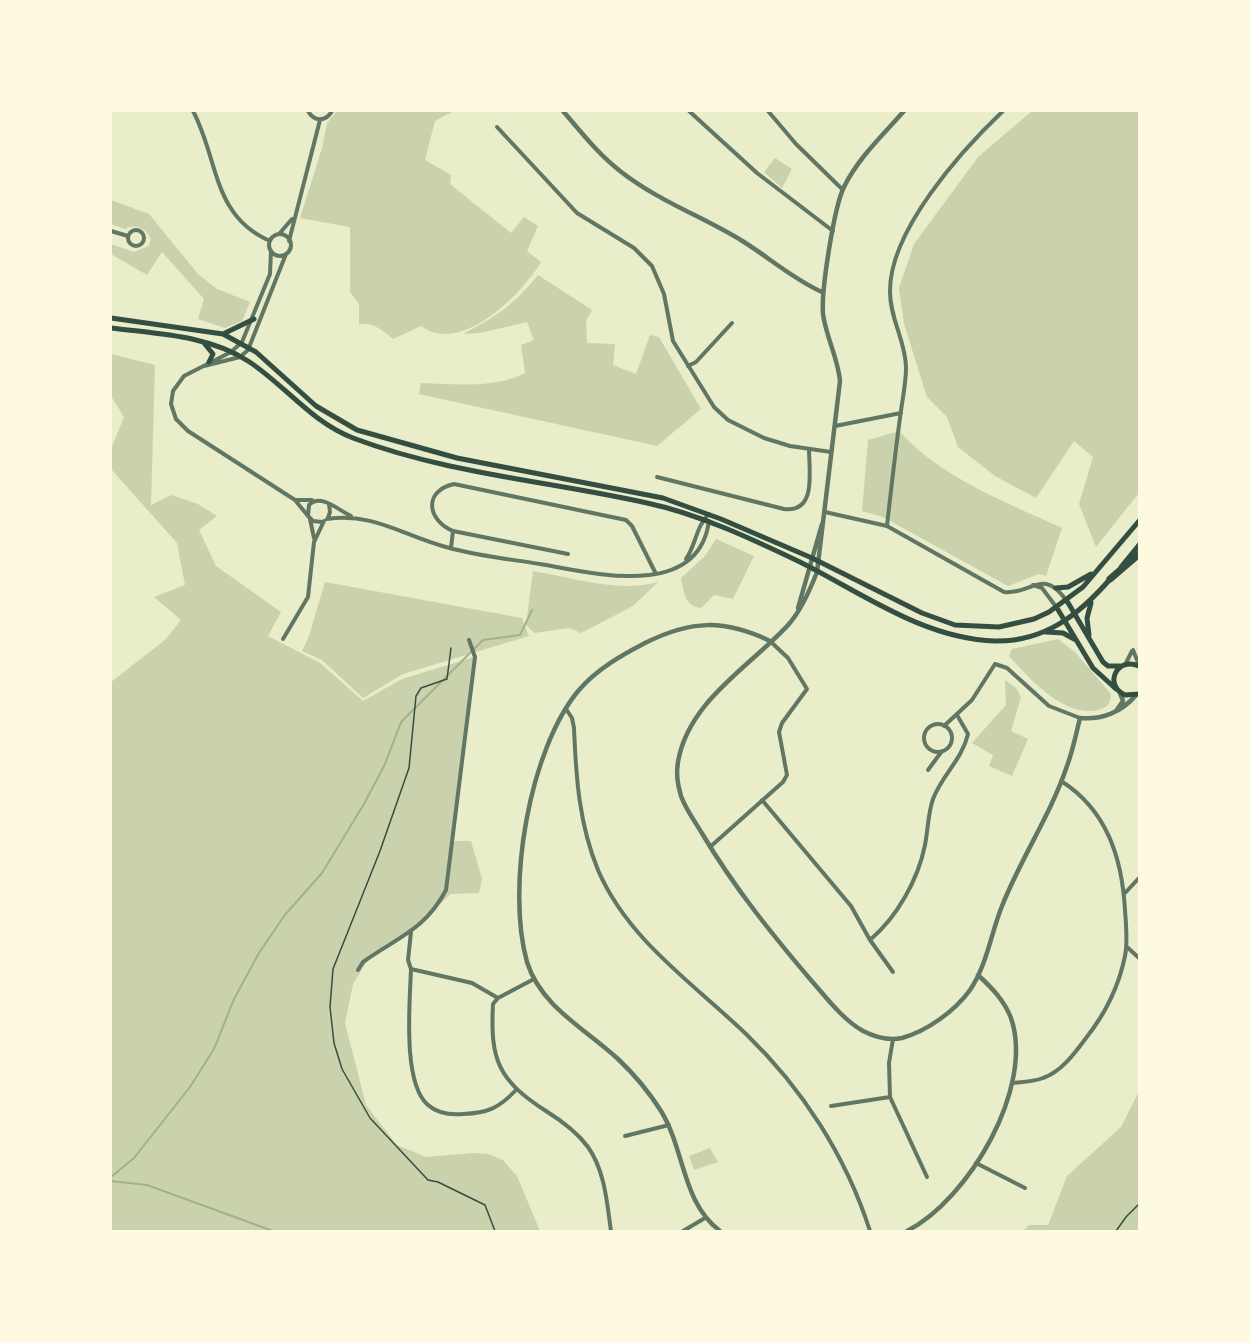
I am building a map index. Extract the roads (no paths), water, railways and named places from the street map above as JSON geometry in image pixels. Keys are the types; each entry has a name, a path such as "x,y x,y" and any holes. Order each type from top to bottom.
{"highway":[{"path":"1110,579 1139,554"}],"main road":[{"path":"111,318 223,334 249,347 316,406 357,430 457,458 663,498 709,514 812,558 922,613 955,626 984,628 1011,625 1034,619 1057,608 1098,570 1139,520"},
{"path":"223,334 254,319"},
{"path":"111,328 203,342 231,352 261,371 307,411 352,437 445,465 649,503 709,523 809,567 946,635 1007,641 1044,632 1076,615 1093,599 1139,545"},
{"path":"203,342 213,354 208,362"},
{"path":"1056,588 1068,587 1098,570"},
{"path":"1090,642 1087,618 1093,599"},
{"path":"1067,601 1105,664 1139,665"},
{"path":"1057,608 1099,675 1118,691 1138,694"},
{"path":"1044,632 1062,633 1076,641"},
{"path":"1118,691 1113,677 1123,665"}],"street":[{"path":"193,111 229,209 246,230 270,241"},
{"path":"308,111 320,120 328,117 332,111"},
{"path":"563,111 621,171 663,199 747,244 786,273 822,292"},
{"path":"689,111 757,173 834,232"},
{"path":"768,111 796,144 842,189"},
{"path":"904,111 862,159 842,189 822,292 825,326 839,366 840,381 818,572 797,614 704,708 683,743 678,763 681,796 710,847 768,930 832,1003 864,1032 882,1039 893,1039 916,1032 947,1013 970,989 978,975 1002,905 1061,781 1080,718"},
{"path":"886,526 901,413 905,358 892,314 890,292 899,249 923,203 985,128 1003,111"},
{"path":"198,368 240,357 249,347 290,248 289,241 294,216 320,120"},
{"path":"497,128 577,213 633,249 652,266 664,294 669,329 688,366 714,407 728,420 764,438 831,452"},
{"path":"270,241 294,216"},
{"path":"133,230 140,230 144,241 134,246 129,243 128,236 133,230"},
{"path":"111,231 128,236"},
{"path":"279,234 289,241"},
{"path":"270,241 272,267 254,319 242,342 231,352 184,376 173,391 171,404 176,419 188,431 294,500 309,518 317,522 352,517 383,523 451,548 607,575 656,574 681,564 699,548 709,523 709,514"},
{"path":"271,251 278,256 286,254"},
{"path":"688,366 696,362 732,322"},
{"path":"835,426 901,413"},
{"path":"657,477 784,509 798,509 806,500 809,490 809,449"},
{"path":"568,555 453,531 444,527 431,510 433,500 441,489 454,484 626,520 632,525 656,574"},
{"path":"294,500 322,500 352,517"},
{"path":"283,639 308,597 314,542 307,509 315,500"},
{"path":"314,542 330,512 329,504"},
{"path":"681,564 693,549 702,521 709,514"},
{"path":"825,514 886,526 997,590 1010,593 1032,585 1046,584 1056,588 1067,601"},
{"path":"797,614 825,514"},
{"path":"451,548 453,531"},
{"path":"1032,585 1042,588 1057,608"},
{"path":"710,847 783,782 787,774 779,732 782,723 807,689 788,658 770,641 732,627 708,624 675,630 610,663 580,689 566,709 537,769 525,828 521,921 527,961 534,980 557,1009 638,1079 669,1125 692,1196 705,1218 720,1231"},
{"path":"358,970 363,962 434,913 446,890 475,657 469,640"},
{"path":"1123,665 1132,650 1139,665"},
{"path":"943,750 930,749 924,737 931,726 944,726 972,700 995,664 1007,668 1049,706 1080,718 1095,718 1111,714 1126,706 1138,694"},
{"path":"1111,714 1121,706 1118,691"},
{"path":"566,709 572,718 574,728 577,781 583,824 598,871 610,893 649,945 744,1032 798,1091 837,1156 870,1231"},
{"path":"870,940 892,916 919,866 932,800 961,757 966,743 968,734 957,715"},
{"path":"928,770 951,740 951,733 944,726"},
{"path":"1012,1083 1045,1078 1065,1064 1080,1046 1106,1010 1121,971 1126,946 1124,894 1120,869 1106,827 1086,799 1061,781"},
{"path":"762,800 851,906 870,940 893,972"},
{"path":"1124,894 1139,878"},
{"path":"411,931 408,960 411,969 409,1022 416,1084 428,1105 446,1114 464,1114 501,1106 516,1090"},
{"path":"1126,946 1139,958"},
{"path":"411,969 472,983 498,998"},
{"path":"907,1231 933,1215 948,1201 1001,1118 1012,1083 1015,1038 1011,1019 996,992 978,975"},
{"path":"534,980 498,998 493,1004 495,1052 506,1079 516,1090 564,1122 589,1148 601,1177 611,1231"},
{"path":"893,1039 889,1063 890,1097 927,1177"},
{"path":"831,1106 890,1097"},
{"path":"625,1136 669,1125"},
{"path":"975,1162 1025,1188"},
{"path":"683,1231 705,1218"}],"waterway":[{"path":"111,1177 134,1158 190,1087 214,1049 234,999 259,953 284,916 322,873 364,804 385,764 401,722 483,640 520,635 532,610"},
{"path":"111,1181 147,1185 273,1231"}]}
